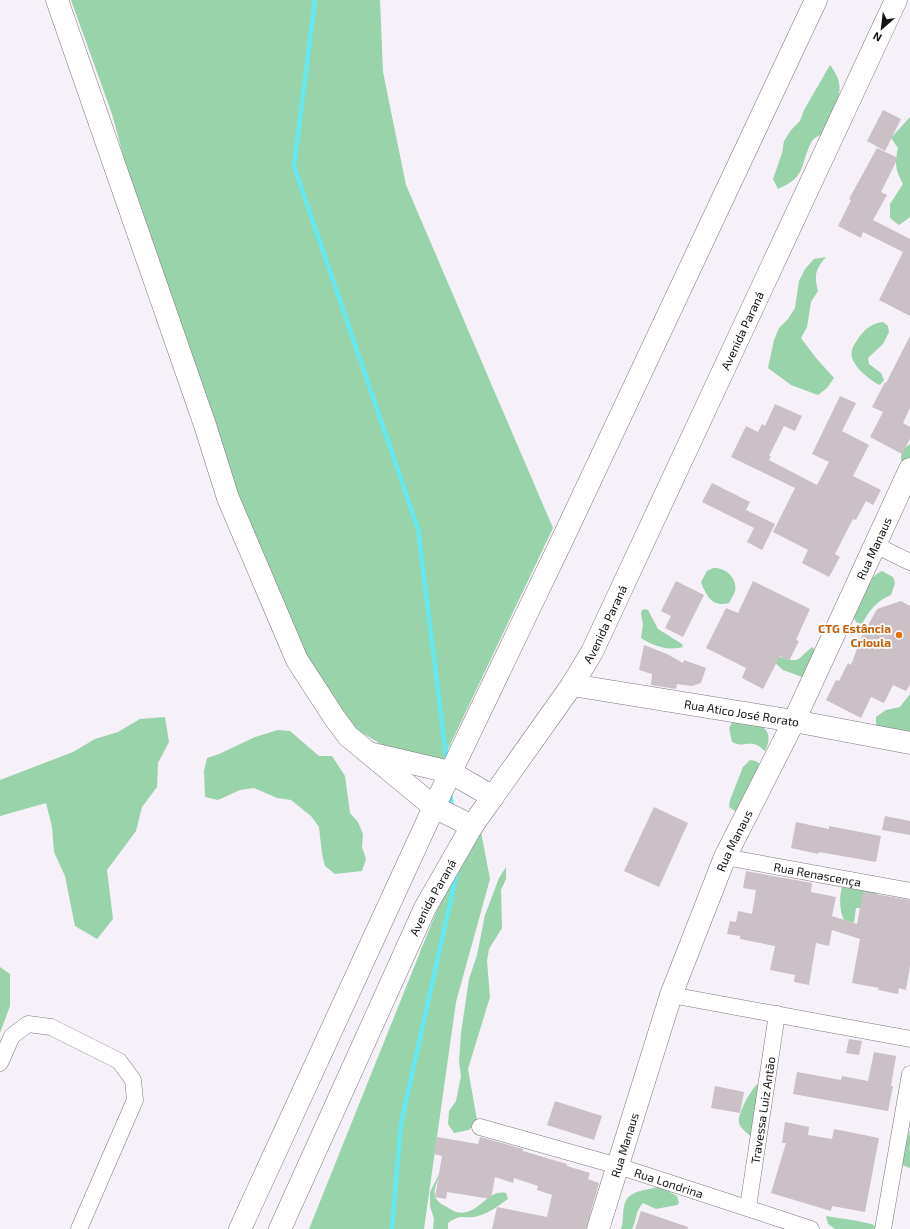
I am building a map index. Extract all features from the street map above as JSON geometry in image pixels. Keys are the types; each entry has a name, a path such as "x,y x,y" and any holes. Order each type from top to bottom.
{"main road":[{"path":"57,0 205,425 228,498 297,660 348,736 434,807 468,832"},
{"path":"240,1229 450,772 565,534 816,0"},
{"name":"Avenida Paraná","path":"280,1229 425,908 468,832 572,685 592,652 896,0"},
{"name":"Rua Manaus","path":"598,1229 671,995 725,857 794,721 910,469"},
{"name":"Rua Atico José Rorato","path":"572,685 794,721 910,743"},
{"path":"368,753 450,772 493,797"}],"street":[{"path":"874,545 910,562"},
{"name":"Rua Renascença","path":"725,857 910,891"},
{"path":"671,995 910,1039"},
{"name":"Travessa Luiz Antão","path":"748,1207 777,1014"},
{"path":"0,1063 12,1036 28,1024 51,1027 119,1061 134,1080 135,1100 79,1229"},
{"path":"883,1229 910,1074"},
{"name":"Rua Londrina","path":"480,1127 618,1166 748,1207 787,1225 811,1229"}],"green space":[{"path":"71,0 380,0 383,72 406,185 553,528 441,764 389,749 351,726 300,648 197,429 112,114"},
{"path":"830,65 838,78 840,90 827,127 823,133 814,138 812,141 799,174 788,184 778,189 773,179 782,153 784,141 791,130 800,121 804,110"},
{"path":"910,117 910,216 899,225 890,218 890,204 903,184 896,167 898,148 891,138"},
{"path":"826,257 816,273 818,291 811,302 807,327 801,338 834,378 827,388 818,395 791,385 768,368 774,340 779,328 788,319 795,308 799,281 805,269 814,259"},
{"path":"883,322 888,326 889,332 883,344 868,358 869,364 881,373 884,380 880,385 865,375 856,365 853,360 852,350 860,336 870,326"},
{"path":"910,444 910,466 906,465 901,460 901,455"},
{"path":"713,568 726,571 735,582 735,591 729,603 718,604 714,602 710,599 703,587 701,582 707,571"},
{"path":"882,571 893,577 895,583 891,595 881,600 874,607 862,624 856,622 853,616 864,590 876,574"},
{"path":"642,610 648,610 658,629 682,644 683,647 661,647 641,638 643,624 641,614"},
{"path":"812,647 817,652 807,674 802,677 783,670 773,661 777,656 790,660 797,660"},
{"path":"910,694 910,742 876,730 876,717 886,710 900,707"},
{"path":"165,717 169,742 158,763 157,787 142,807 136,831 107,870 113,919 97,939 75,926 65,876 54,852 52,827 46,803 0,816 0,780 73,752 95,739 118,732 140,719"},
{"path":"735,717 762,726 766,730 768,742 765,751 754,744 741,745 732,742 729,728"},
{"path":"278,730 290,731 319,756 332,756 345,776 350,813 358,822 363,834 362,847 366,859 362,871 335,874 325,866 319,827 311,816 291,800 277,798 254,788 240,790 218,800 205,797 204,771 207,758 255,737"},
{"path":"750,760 756,761 761,765 741,812 735,811 729,807 730,800 743,767"},
{"path":"481,832 490,879 456,1002 424,1229 309,1229 445,890"},
{"path":"506,867 506,879 501,890 502,928 489,949 487,961 490,997 468,1069 477,1120 469,1130 454,1133 448,1124 449,1111 456,1101 461,1076 459,1062 461,1033 469,979 477,955 485,915 499,878"},
{"path":"843,884 877,889 876,896 862,908 856,908 854,923 844,920 842,916 840,902"},
{"path":"0,967 10,974 10,1006 0,1033"},
{"path":"759,1083 752,1137 741,1127 739,1119 746,1101 756,1085"},
{"path":"910,1130 910,1168 902,1165 902,1156"},
{"path":"441,1170 435,1190 436,1199 455,1212 464,1213 470,1211 493,1195 499,1193 506,1193 508,1199 482,1215 474,1217 460,1217 455,1219 448,1223 448,1229 433,1229 434,1219 430,1206 430,1192"},
{"path":"658,1187 677,1196 679,1203 677,1205 656,1209 643,1203 637,1212 632,1229 621,1229 624,1206 630,1195"},
{"path":"826,1216 868,1223 874,1225 876,1229 835,1229 828,1224"}],"building":[{"path":"883,110 901,119 885,151 867,141"},
{"path":"877,148 898,158 881,192 887,195 873,220 910,239 910,316 879,300 903,252 863,232 861,238 838,226 851,200 849,199"},
{"path":"910,336 910,408 903,423 910,427 910,439 902,454 870,437 883,412 872,407"},
{"path":"840,396 856,403 842,431 869,445 853,476 881,490 873,505 866,501 856,520 853,519 835,554 840,557 829,577 802,563 808,550 773,532 795,488 731,457 746,426 758,432 762,424 765,426 775,404 802,416 795,431 784,426 769,456 771,456 769,460 817,485 829,462 812,454"},
{"path":"712,483 750,502 746,510 775,524 762,550 747,542 754,528 702,502"},
{"path":"676,581 704,595 683,637 665,628 671,616 661,611"},
{"path":"753,581 810,609 796,640 799,641 789,661 780,656 763,689 742,678 746,668 706,648 726,608 738,613"},
{"path":"901,601 910,606 910,685 906,691 893,685 884,703 871,697 861,718 826,700 836,680 839,681 848,663 851,665 861,638 877,609"},
{"path":"644,645 667,654 683,663 684,660 706,668 701,683 692,686 677,684 676,689 651,685 652,674 639,670"},
{"path":"654,807 688,823 659,887 624,871"},
{"path":"885,816 910,821 910,835 882,830"},
{"path":"796,822 829,829 829,826 881,836 876,862 819,852 818,854 791,848"},
{"path":"746,871 812,883 811,892 836,897 832,916 857,924 863,892 910,900 910,966 906,990 899,988 898,994 878,990 879,988 852,983 860,939 832,930 829,946 816,943 809,985 794,982 795,975 770,970 775,946 740,939 740,936 727,934 730,921 736,922 738,911 752,914 756,890 743,888"},
{"path":"849,1039 862,1041 859,1055 846,1053"},
{"path":"874,1052 896,1056 891,1086 893,1086 888,1111 793,1094 797,1072 841,1080 842,1076 868,1081"},
{"path":"715,1086 744,1092 740,1113 711,1108"},
{"path":"555,1101 602,1116 594,1140 547,1125"},
{"path":"785,1122 809,1127 808,1135 832,1139 834,1129 879,1138 865,1212 832,1206 831,1211 771,1193 786,1143 782,1143"},
{"path":"437,1137 478,1144 480,1137 523,1149 523,1151 567,1164 567,1166 590,1173 588,1179 599,1183 586,1229 492,1229 497,1207 547,1217 552,1195 537,1190 538,1186 514,1178 513,1183 495,1177 491,1199 447,1192 446,1199 435,1197 442,1156 434,1154"},
{"path":"641,1211 688,1227 688,1229 635,1229"}],"waterway":[{"path":"315,0 294,166 418,529 447,763"},
{"path":"450,791 452,810"},
{"path":"392,1229 401,1124 457,872"}],"place":[{"name":"CTG Estância Crioula","path":"899,635"}]}
